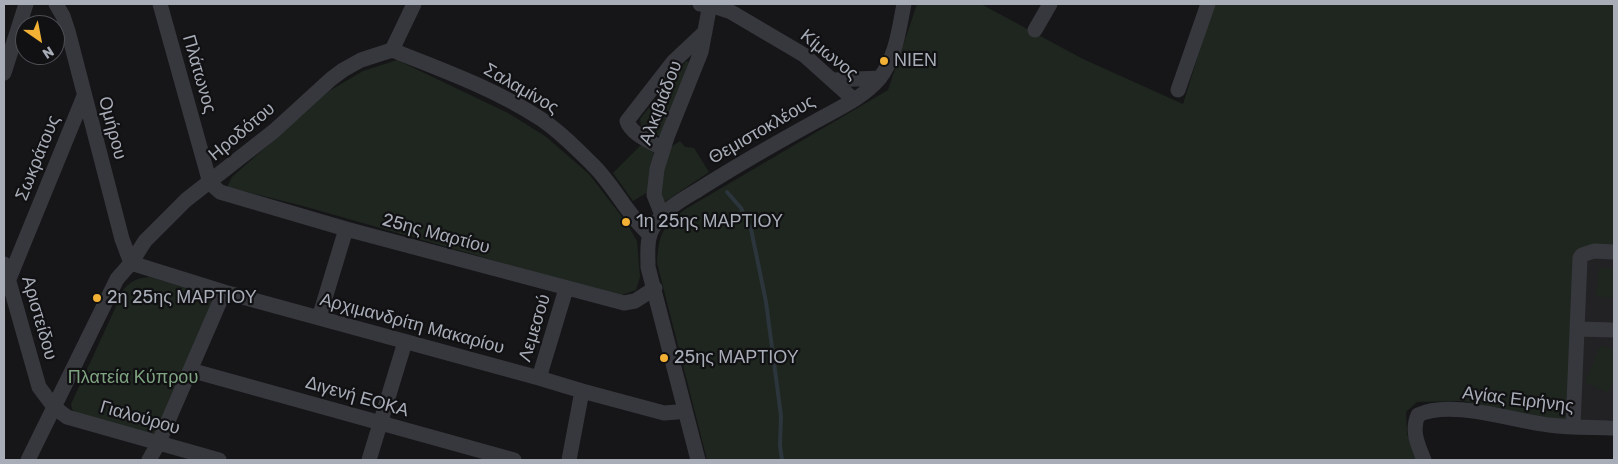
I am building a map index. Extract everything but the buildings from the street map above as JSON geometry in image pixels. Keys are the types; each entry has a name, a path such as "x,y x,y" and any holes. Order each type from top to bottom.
{"street":[{"path":"4,73 26,4"},
{"name":"Ομήρου","path":"56,4 63,16 68,31 122,239 131,263"},
{"name":"Πλάτωνος","path":"160,4 210,182"},
{"path":"392,50 414,4"},
{"name":"Αλκιβιάδου","path":"662,215 656,201 654,188 662,148 701,52 707,4"},
{"name":"Κίμωνος","path":"707,4 731,12 804,55 853,99"},
{"name":"Θεμιστοκλέους","path":"698,460 648,266 648,250 653,227 662,215 688,196 853,99 880,78 894,50 904,4"},
{"path":"1035,30 1050,4"},
{"path":"1178,90 1208,4"},
{"path":"662,148 636,132 627,124 627,121 673,62 704,32"},
{"name":"Ηροδότου","path":"131,263 151,235 186,200 274,131 343,70 361,60 392,50"},
{"name":"Σαλαμίνος","path":"392,50 475,84 542,120 594,166 650,235"},
{"path":"833,80 880,78"},
{"name":"Σωκράτους","path":"6,285 84,96"},
{"name":"25ης Μαρτίου","path":"210,182 220,192 346,229 624,303 635,301 655,288"},
{"path":"320,318 346,229"},
{"path":"1573,426 1580,258 1582,255 1594,251 1614,252"},
{"path":"28,460 117,279 131,263"},
{"name":"Αρχιμανδρίτη Μακαρίου","path":"131,263 224,292 664,413 685,410"},
{"name":"Αριστείδου","path":"4,264 6,285 39,387 54,407"},
{"name":"Λεμεσού","path":"539,378 566,288"},
{"path":"149,460 158,444 224,292"},
{"path":"1577,329 1614,330"},
{"path":"369,460 405,342"},
{"name":"Διγενή ΕΟΚΑ","path":"190,370 514,460"},
{"path":"569,460 582,391"},
{"name":"Γιαλούρου","path":"54,407 67,417 219,460"},
{"name":"Αγίας Ειρήνης","path":"1424,460 1415,436 1414,423 1418,414 1435,409 1469,410 1550,425 1614,428"}],"shaded area":[{"path":"1587,257 1614,257 1614,325 1582,323"},
{"path":"1582,335 1614,336 1614,420 1578,421"}],"green space":[{"path":"917,4 981,4 1083,59 1183,104 1214,4 1614,4 1614,247 1581,249 1571,421 1527,415 1463,401 1417,402 1406,412 1407,434 1418,460 707,460 657,263 660,238 670,222 684,210 888,90"},
{"path":"397,60 508,113 545,136 589,174 626,222 637,241 640,277 636,290 619,296 303,206 227,187 232,177 329,91 363,71"},
{"path":"686,61 689,62 661,137 641,127 640,119"},
{"path":"680,141 685,147 694,148 709,172 666,201 660,200 664,168 671,147"},
{"path":"643,143 654,151 648,192 633,201 613,173"},
{"path":"1599,268 1614,269 1614,298 1596,296"},
{"name":"Πλατεία Κύπρου","path":"150,277 205,294 211,298 209,313 155,433 146,433 76,413 72,409 71,404 124,289 136,280"},
{"path":"1601,345 1614,350 1614,379 1608,393 1585,382"}],"waterway":[{"path":"727,192 741,208 751,229 766,302 781,416 780,446 782,460"}],"place":[{"name":"ΝΙΕΝ","path":"884,61"},
{"name":"1η 25ης ΜΑΡΤΙΟΥ","path":"626,222"},
{"name":"2η 25ης ΜΑΡΤΙΟΥ","path":"97,298"},
{"name":"25ης ΜΑΡΤΙΟΥ","path":"664,358"}]}
